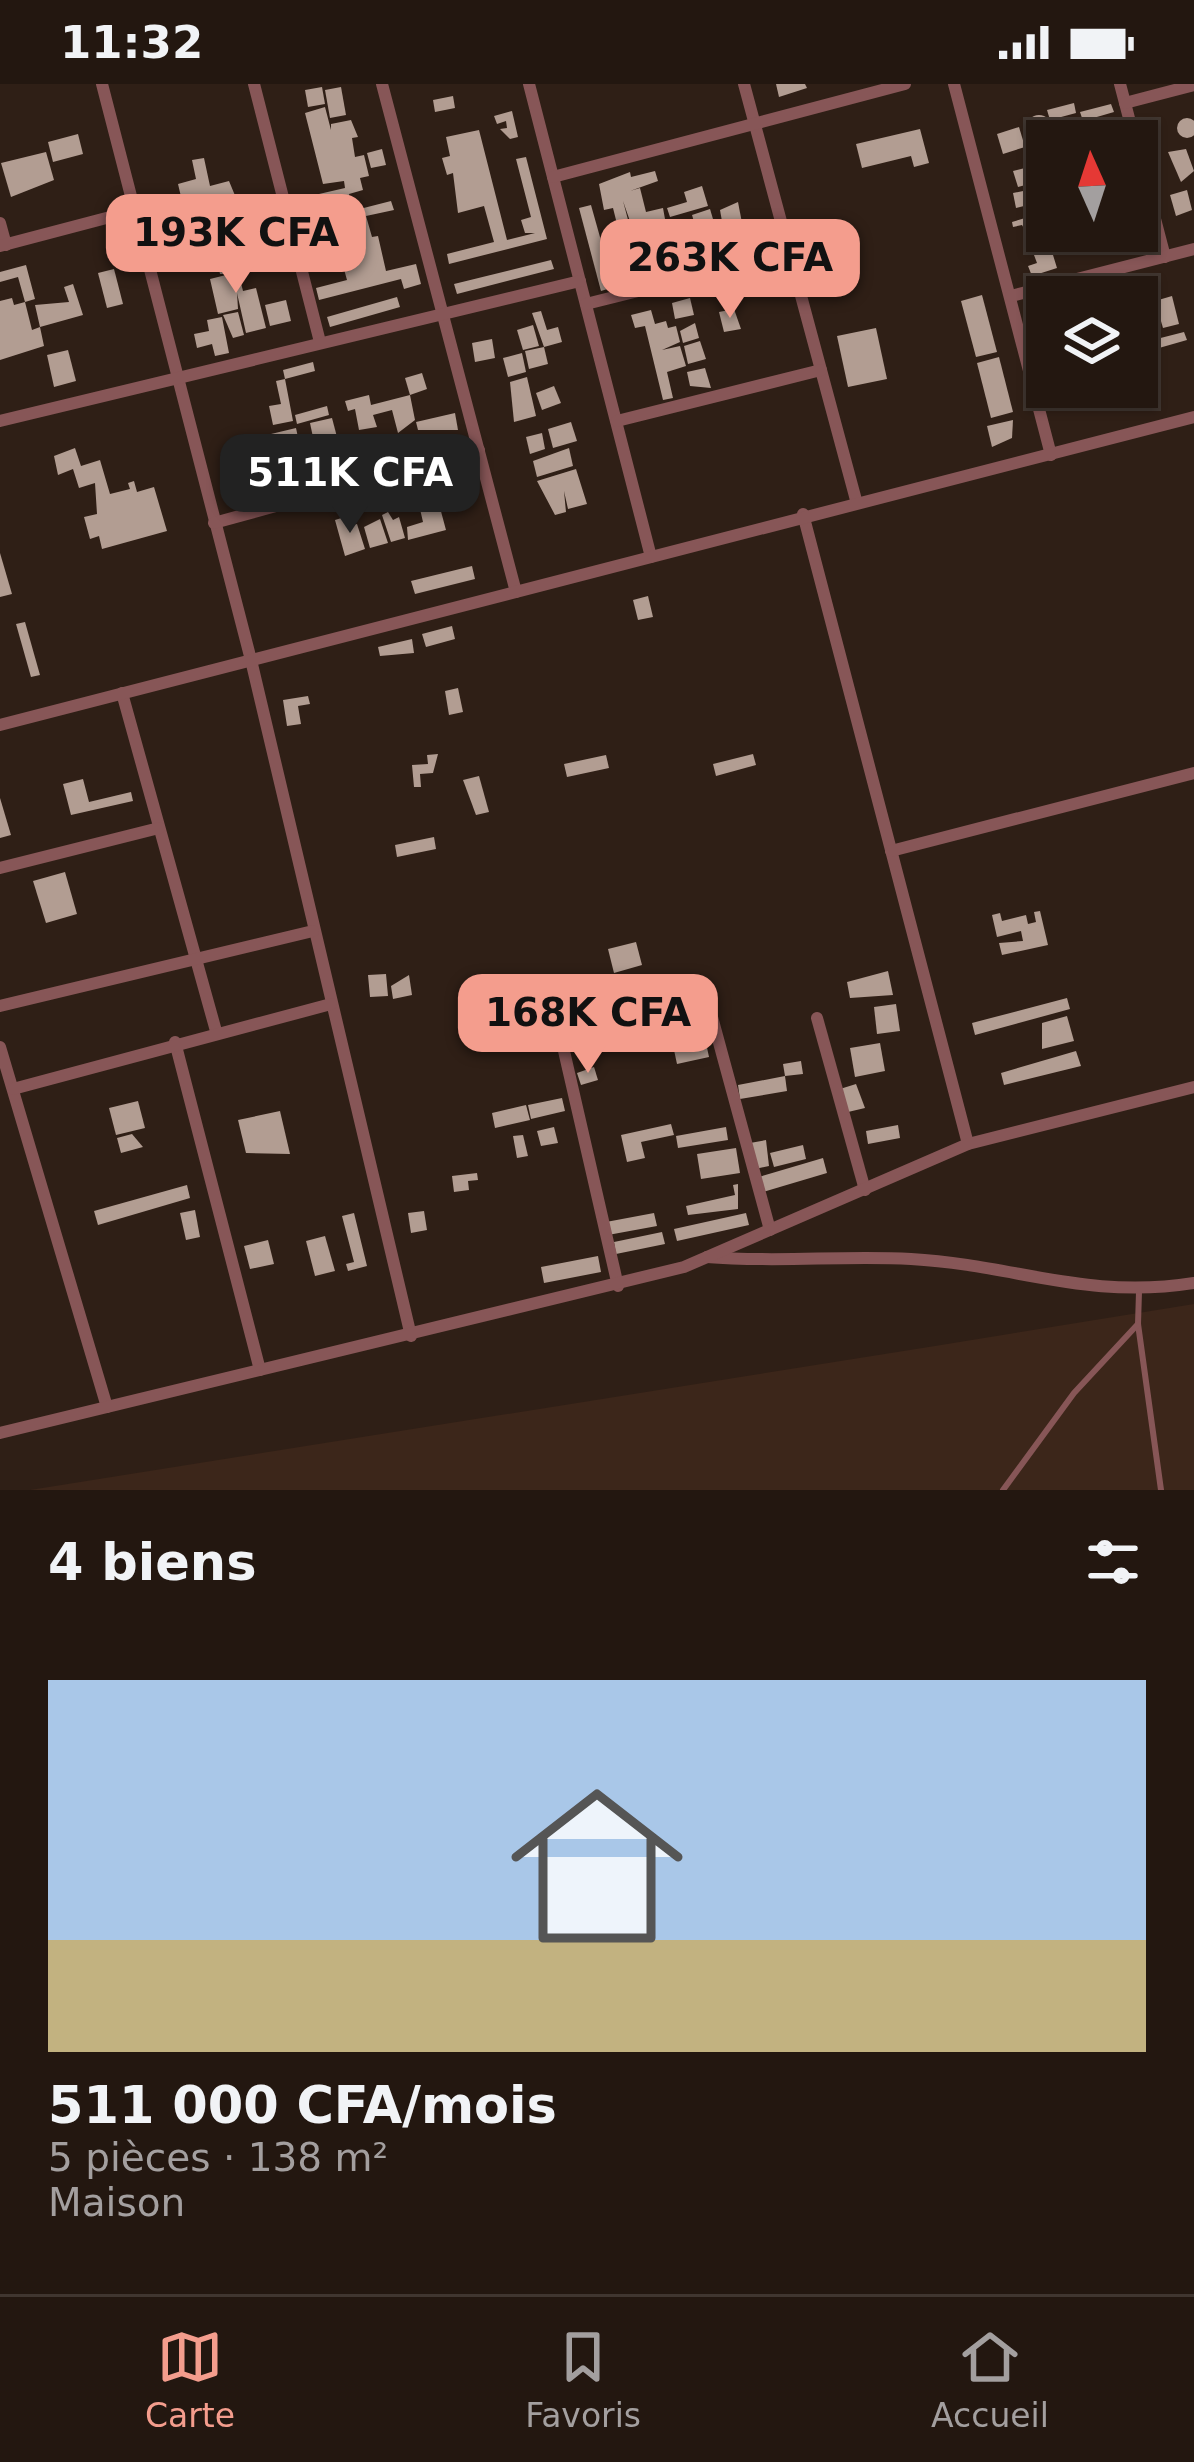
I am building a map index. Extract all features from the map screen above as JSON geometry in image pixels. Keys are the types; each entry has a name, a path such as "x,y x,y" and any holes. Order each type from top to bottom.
{"street":[{"path":"103,84 251,660 411,1336"},
{"path":"254,84 320,342"},
{"path":"382,84 516,592"},
{"path":"529,84 651,557"},
{"path":"744,84 856,500"},
{"path":"553,177 905,84"},
{"path":"954,84 1052,454"},
{"path":"1120,84 1129,120"},
{"path":"1125,103 1194,85"},
{"path":"0,223 3,246 133,211"},
{"path":"1158,230 1165,257"},
{"path":"1011,296 1194,249"},
{"path":"586,304 790,253"},
{"path":"0,421 175,375 580,281"},
{"path":"617,421 821,370"},
{"path":"0,724 856,500 1194,417"},
{"path":"214,523 478,450"},
{"path":"803,514 968,1144"},
{"path":"122,694 215,1031"},
{"path":"891,851 1194,773"},
{"path":"0,868 159,828"},
{"path":"0,1006 313,932"},
{"path":"13,1089 215,1031 331,1004"},
{"path":"712,1017 770,1230"},
{"path":"818,1018 865,1190"},
{"path":"175,1042 260,1370"},
{"path":"0,1047 107,1407"},
{"path":"564,1052 618,1286"},
{"path":"0,1433 618,1286 706,1257 968,1144 1194,1088"},
{"path":"706,1257 774,1263 908,1258 992,1267 1076,1287 1138,1292 1194,1283"}],"lane":[{"path":"1138,1292 1138,1324 1161,1490"},
{"path":"1004,1490 1074,1393 1138,1324"}],"shaded area":[{"path":"1194,1304 1194,1490 30,1490 935,1346"}],"building":[{"path":"776,84 805,84 807,88 779,97"},
{"path":"322,87 325,104 308,107 305,90"},
{"path":"341,87 346,115 330,118 325,90"},
{"path":"453,96 455,108 435,112 433,100"},
{"path":"1074,103 1076,113 1050,120 1047,110"},
{"path":"1111,104 1114,112 1083,120 1080,112"},
{"path":"325,107 331,130 331,124 351,120 358,137 352,138 355,157 364,155 369,176 360,178 363,190 349,194 350,199 309,209 306,197 345,188 344,181 323,184 305,113"},
{"path":"512,111 518,137 510,139 500,129 507,128 506,121 497,124 494,116"},
{"path":"1180,121 1194,121 1194,135 1180,135"},
{"path":"1019,127 1025,147 1003,154 997,134"},
{"path":"920,129 929,163 914,167 911,156 862,168 856,144"},
{"path":"479,130 507,240 535,233 525,233 521,220 531,217 516,159 526,157 547,239 449,264 447,254 494,242 484,206 458,213 453,173 447,175 442,158 450,156 446,137"},
{"path":"78,134 83,154 53,162 48,142"},
{"path":"382,149 386,165 371,168 367,153"},
{"path":"1186,149 1194,171 1181,182 1168,152"},
{"path":"46,152 54,180 11,197 1,163"},
{"path":"204,158 210,186 229,181 241,210 220,216 212,194 182,201 178,184 196,179 192,160"},
{"path":"1026,168 1026,185 1018,187 1013,171"},
{"path":"655,171 658,181 630,191 640,188 646,212 663,208 665,219 632,227 623,201 631,231 668,223 678,262 667,264 669,273 662,275 653,266 661,264 659,256 645,259 643,250 636,252 643,279 633,282 625,252 616,254 613,242 621,240 613,208 604,210 599,184 630,172 631,177"},
{"path":"702,186 708,206 670,217 667,208 687,202 684,192"},
{"path":"1026,190 1026,206 1016,208 1013,193"},
{"path":"1187,190 1192,210 1176,216 1170,195"},
{"path":"391,201 394,210 366,216 372,237 378,236 386,271 416,264 421,284 404,289 401,279 319,300 316,288 347,280 337,244 355,239 351,221 336,223 331,205 346,202 348,212"},
{"path":"738,202 742,223 723,227 720,210"},
{"path":"591,205 614,287 601,291 579,208"},
{"path":"212,208 218,229 190,236 184,215"},
{"path":"710,209 716,229 698,235 692,215"},
{"path":"1026,218 1026,232 1022,225 1013,227 1012,222"},
{"path":"247,226 251,246 231,251 226,231"},
{"path":"272,231 277,260 273,261 268,251 258,249 256,235"},
{"path":"220,236 223,253 198,258 195,242"},
{"path":"228,253 239,278 232,281 240,279 243,291 256,288 266,328 246,333 237,293 238,309 218,314 210,279 230,274 220,274 216,256"},
{"path":"1063,253 1053,255 1057,268 1032,276 1028,266 1037,263 1034,255"},
{"path":"551,260 554,269 457,294 454,284"},
{"path":"26,265 35,299 25,302 18,277 0,282 0,272"},
{"path":"114,269 123,304 107,308 98,273"},
{"path":"73,284 83,315 40,327 35,305 69,302 64,287"},
{"path":"982,295 997,352 976,357 961,301"},
{"path":"1172,296 1179,324 1163,328 1158,300"},
{"path":"397,297 400,307 330,327 327,317"},
{"path":"12,298 14,305 25,302 32,330 40,327 44,346 0,360 0,301"},
{"path":"690,298 694,315 675,319 672,303"},
{"path":"286,300 291,321 270,326 265,305"},
{"path":"734,309 741,329 724,332 719,312"},
{"path":"651,310 655,324 666,321 668,328 676,326 680,342 662,350 680,346 686,366 667,372 673,398 663,400 645,326 635,328 631,315"},
{"path":"541,311 547,330 558,327 562,342 544,347 532,313"},
{"path":"238,312 244,335 233,338 223,315"},
{"path":"222,317 229,353 215,356 212,344 197,348 194,334 209,331 207,320"},
{"path":"695,323 699,338 683,343 680,331"},
{"path":"533,325 539,346 523,350 517,330"},
{"path":"876,328 887,379 848,387 837,336"},
{"path":"1184,332 1187,340 1159,348 1158,356 1158,339"},
{"path":"492,339 495,358 475,362 472,343"},
{"path":"700,341 706,359 688,364 684,346"},
{"path":"544,347 548,364 529,369 525,351"},
{"path":"68,350 76,381 54,387 47,355"},
{"path":"522,353 526,372 508,377 503,358"},
{"path":"999,357 1013,412 991,418 977,363"},
{"path":"313,362 315,371 285,379 283,370"},
{"path":"705,368 711,388 690,386 687,372"},
{"path":"422,373 427,389 410,395 405,378"},
{"path":"527,377 536,416 514,422 510,382"},
{"path":"285,379 293,421 273,425 269,406 281,404 276,381"},
{"path":"554,386 561,403 542,410 536,393"},
{"path":"369,395 371,405 410,395 415,420 398,433 392,410 373,415 377,427 359,430 355,409 348,411 345,401"},
{"path":"327,406 329,415 297,424 295,415"},
{"path":"455,413 458,430 418,430 416,422"},
{"path":"332,418 337,437 314,442 310,423"},
{"path":"1013,420 1012,438 992,447 987,426"},
{"path":"571,422 577,441 553,448 548,429"},
{"path":"296,428 303,461 278,467 271,434"},
{"path":"542,433 545,449 530,454 526,437"},
{"path":"257,438 263,463 244,468 238,442"},
{"path":"75,448 81,466 100,460 110,494 130,489 128,483 134,481 137,492 154,487 167,531 102,549 99,536 90,539 84,517 97,514 95,483 79,488 73,469 58,475 54,456"},
{"path":"569,448 573,466 537,477 533,461"},
{"path":"576,469 587,504 568,509 564,491 566,512 555,515 537,481"},
{"path":"439,504 446,530 408,540 407,527 423,522 420,509"},
{"path":"388,512 393,520 399,517 405,538 391,542 382,515"},
{"path":"348,516 352,525 357,524 365,549 345,556 335,520"},
{"path":"380,519 388,543 370,548 364,527"},
{"path":"0,553 12,594 0,597"},
{"path":"472,566 475,579 415,594 411,581"},
{"path":"648,596 653,617 638,620 633,600"},
{"path":"25,622 40,675 31,677 16,624"},
{"path":"452,626 455,639 426,647 422,634"},
{"path":"412,639 414,653 380,656 378,647"},
{"path":"458,688 463,712 449,715 445,691"},
{"path":"308,696 310,704 298,706 301,724 287,726 283,700"},
{"path":"438,754 433,773 420,774 421,787 414,787 412,765 428,764 427,755"},
{"path":"753,754 756,765 716,776 713,764"},
{"path":"606,755 609,768 567,777 564,764"},
{"path":"479,776 489,812 476,815 463,780"},
{"path":"83,779 89,802 131,792 133,801 71,815 63,784"},
{"path":"0,798 11,835 0,838"},
{"path":"434,837 436,849 397,857 395,845"},
{"path":"65,872 77,914 46,923 33,881"},
{"path":"1040,911 1048,945 1002,955 999,943 1023,941 1021,931 997,937 992,915 1000,913 1002,921 1026,915 1028,924 1036,922 1034,912"},
{"path":"636,942 642,965 614,973 608,949"},
{"path":"888,971 893,995 850,998 847,982"},
{"path":"386,974 388,996 370,997 368,975"},
{"path":"409,975 412,995 393,999 391,986"},
{"path":"1067,998 1070,1009 975,1035 972,1023"},
{"path":"896,1004 900,1031 877,1034 874,1007"},
{"path":"1067,1016 1074,1041 1042,1049 1042,1023"},
{"path":"706,1043 709,1057 677,1064 674,1050"},
{"path":"880,1043 885,1071 855,1077 850,1048"},
{"path":"1076,1051 1081,1066 1004,1085 1001,1073"},
{"path":"801,1061 803,1074 785,1076 783,1064"},
{"path":"594,1067 598,1080 581,1085 577,1073"},
{"path":"785,1076 787,1091 740,1099 738,1085"},
{"path":"856,1084 865,1108 848,1112 840,1089"},
{"path":"562,1098 565,1111 531,1119 528,1105"},
{"path":"138,1101 145,1128 116,1135 109,1108"},
{"path":"526,1105 530,1120 495,1128 492,1113"},
{"path":"280,1111 290,1154 246,1153 238,1120"},
{"path":"671,1124 674,1135 641,1142 645,1158 627,1162 621,1135"},
{"path":"898,1125 900,1138 868,1144 866,1131"},
{"path":"554,1127 558,1143 541,1146 537,1131"},
{"path":"726,1127 728,1140 678,1148 676,1136"},
{"path":"132,1134 143,1147 121,1153 117,1138"},
{"path":"523,1135 528,1156 517,1158 513,1136"},
{"path":"766,1140 769,1166 755,1169 750,1143"},
{"path":"803,1145 806,1159 774,1167 770,1153"},
{"path":"736,1148 740,1173 701,1179 697,1154"},
{"path":"823,1158 827,1173 763,1192 759,1177"},
{"path":"477,1173 478,1180 468,1181 469,1190 454,1192 452,1176"},
{"path":"738,1184 738,1209 688,1215 686,1206 735,1195 733,1185"},
{"path":"187,1185 190,1198 98,1225 94,1211"},
{"path":"195,1210 200,1237 186,1240 180,1213"},
{"path":"424,1211 427,1230 411,1233 408,1213"},
{"path":"354,1213 367,1266 348,1271 346,1264 354,1262 342,1216"},
{"path":"654,1213 657,1226 608,1235 606,1222"},
{"path":"746,1213 749,1225 677,1241 674,1229"},
{"path":"662,1232 665,1244 616,1254 614,1242"},
{"path":"325,1236 335,1271 315,1276 306,1241"},
{"path":"268,1240 274,1264 250,1269 244,1246"},
{"path":"598,1256 601,1272 544,1283 541,1267"}]}
